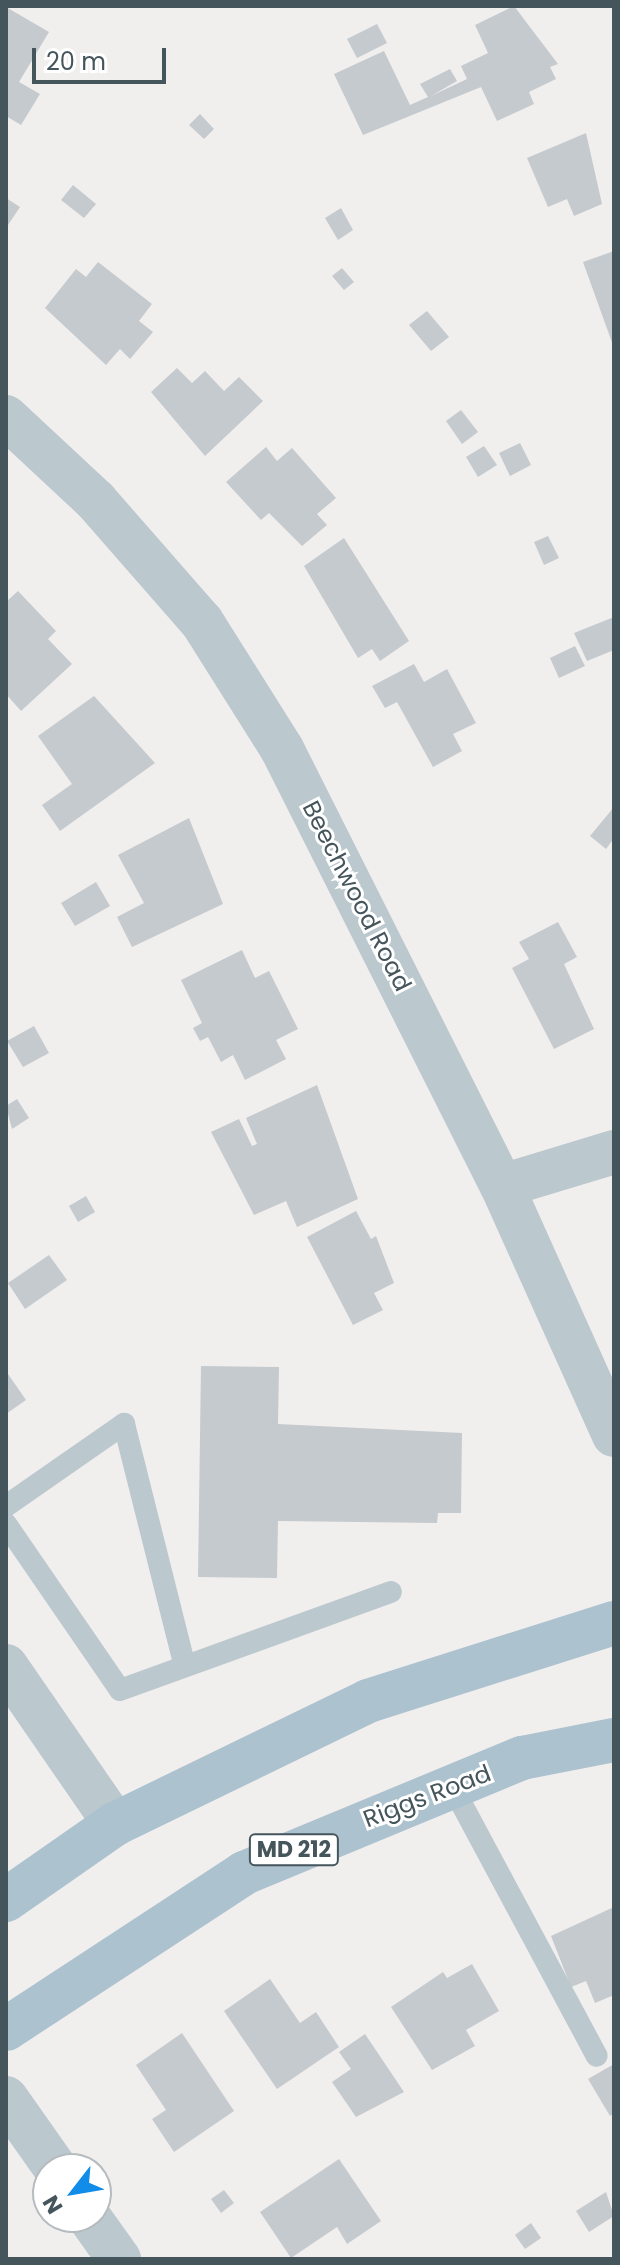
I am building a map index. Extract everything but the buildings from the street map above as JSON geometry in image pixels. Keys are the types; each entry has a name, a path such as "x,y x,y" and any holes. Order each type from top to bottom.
{"main road":[{"path":"6,1900 115,1824 368,1701 614,1623"},
{"name":"Riggs Road","path":"6,2029 244,1873 522,1758 614,1740"}],"street":[{"name":"Beechwood Road","path":"6,417 149,559 245,687 502,1186 614,1435"},
{"path":"502,1186 614,1152"},
{"path":"6,1666 115,1824"},
{"path":"6,2098 45,2153"},
{"path":"100,2233 119,2259"}],"lane":[{"path":"6,1506 124,1424 184,1663"},
{"path":"6,1524 120,1690 184,1663 391,1592"},
{"path":"452,1786 597,2056"}]}
